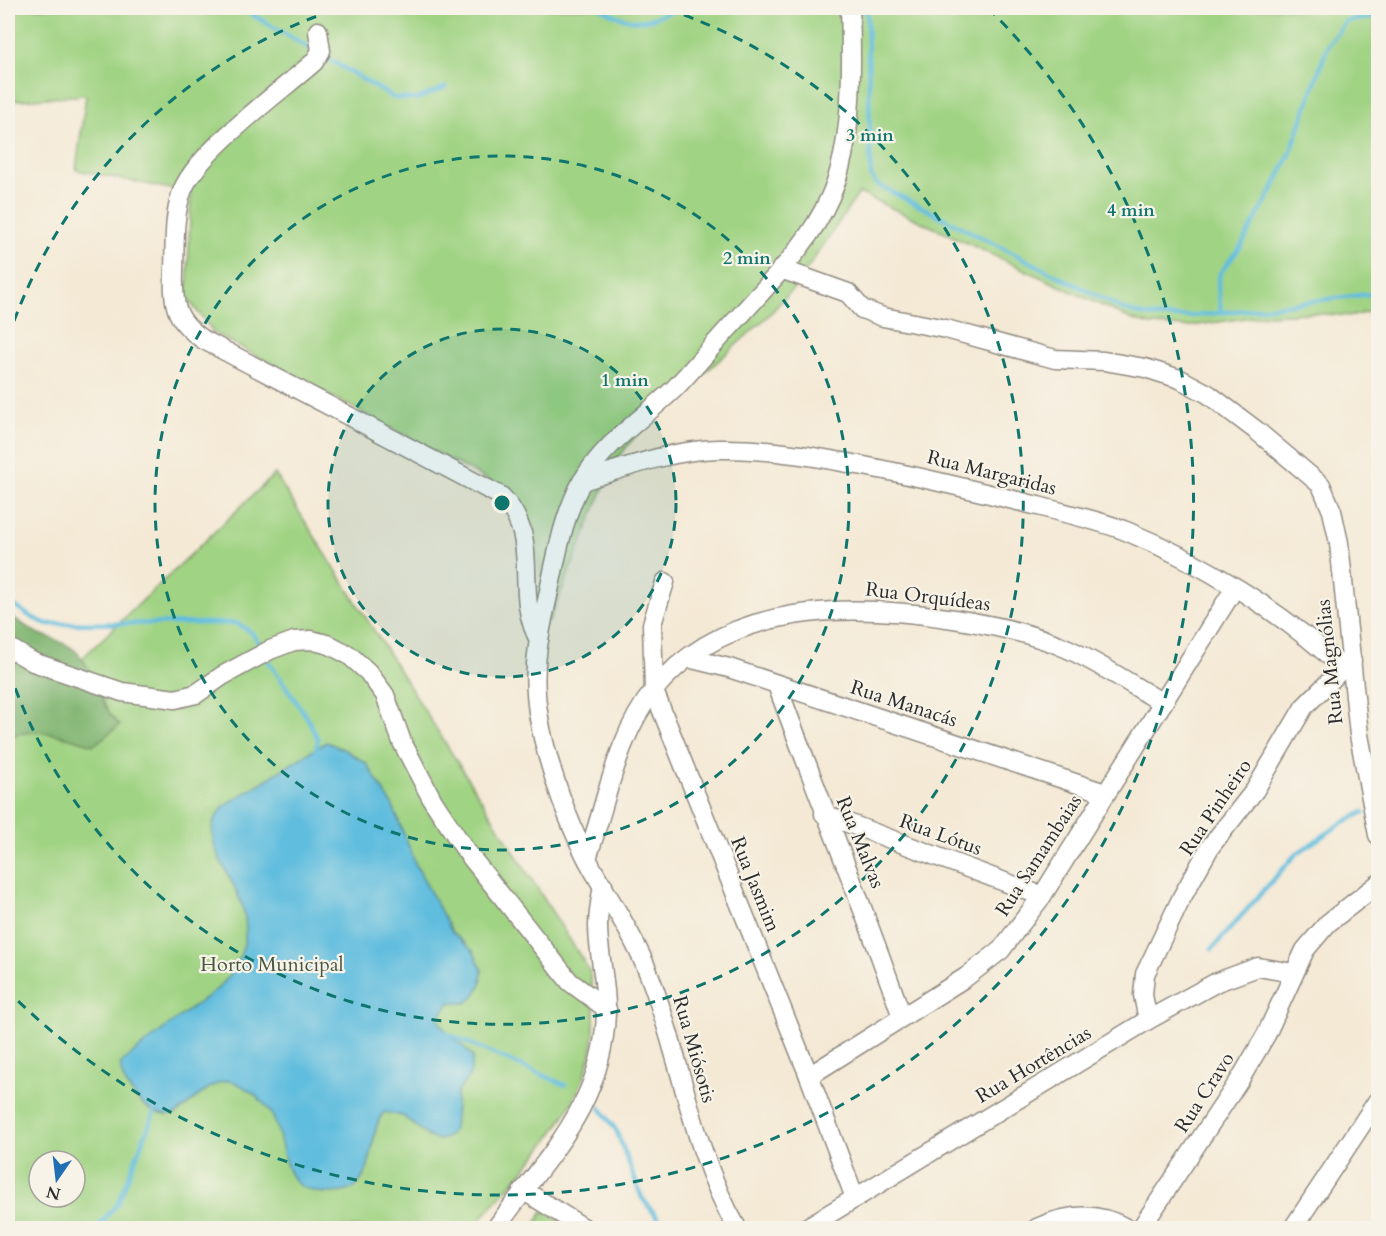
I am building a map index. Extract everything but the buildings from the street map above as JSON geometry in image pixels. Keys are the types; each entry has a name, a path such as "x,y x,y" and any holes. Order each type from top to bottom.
{"street":[{"path":"495,1228 567,1133 594,1085 602,1055 607,1009 598,927 603,885 587,858 551,769 540,722 536,691 539,640 559,545 582,481 599,456 675,388 781,269 814,226 830,198 838,174 848,96 851,51 850,8"},
{"path":"318,31 321,51 314,62 227,137 198,167 184,187 176,219 175,309 189,331 204,340 501,496 510,506 524,533 527,549 527,611 539,640"},
{"name":"Rua Magnólias","path":"781,269 848,293 862,309 883,317 946,329 1055,359 1104,361 1145,368 1180,379 1216,400 1321,485 1332,511 1339,543 1347,664 1378,836"},
{"name":"Rua Margaridas","path":"582,481 686,451 719,449 763,451 836,461 938,481 1124,530 1234,589 1305,633 1347,664"},
{"name":"Rua Jasmim","path":"665,582 652,624 654,691 809,1076 855,1198"},
{"name":"Rua Samambaias","path":"809,1076 986,964 1001,950 1042,896 1234,589"},
{"name":"Rua Orquídeas","path":"587,858 616,764 628,735 654,691 704,645 732,632 785,616 861,609 907,612 984,624 1068,649 1163,703"},
{"path":"8,647 33,662 122,692 176,699 196,694 222,676 270,650 294,641 311,640 330,645 349,655 368,672 385,695 402,742 433,801 466,851 570,982 607,1009"},
{"name":"Rua Manacás","path":"688,658 1105,793"},
{"name":"Rua Pinheiro","path":"1148,1020 1143,995 1146,974 1182,897 1210,847 1256,790 1304,707 1347,664"},
{"name":"Rua Malvas","path":"777,685 824,814 867,917 902,1017"},
{"name":"Rua Lótus","path":"824,814 1042,896"},
{"name":"Rua Cravo","path":"1141,1228 1239,1081 1266,1035 1293,973 1312,939 1328,923 1378,884"},
{"name":"Rua Miósotis","path":"603,885 650,974 695,1133 720,1199 738,1228"},
{"name":"Rua Hortências","path":"806,1228 1148,1020 1217,982 1258,967 1293,973"},
{"path":"1293,1228 1378,1100"},
{"path":"523,1190 584,1228"},
{"path":"1037,1228 1053,1221 1085,1216 1106,1219 1126,1228"}],"green space":[{"path":"8,8 1378,8 1378,309 1353,316 1310,313 1266,315 1185,327 1151,325 1133,320 859,193 794,288 766,318 637,434 613,464 549,622 532,529 512,493 214,333 187,298 191,193 76,170 86,95 8,101"},
{"name":"Horto Municipal","path":"275,474 589,970 593,994 594,1029 588,1065 580,1087 554,1131 539,1152 473,1228 8,1228 8,729"},
{"path":"8,614 35,632 76,651 91,673 108,710 120,725 94,745 40,732 8,737"},
{"path":"543,1211 574,1228 533,1228"}],"water":[{"path":"326,742 366,763 392,804 416,865 452,932 473,951 482,969 481,984 473,998 466,1003 449,1003 438,1018 446,1031 473,1057 470,1075 457,1093 454,1129 446,1138 439,1140 429,1137 403,1116 384,1112 376,1129 370,1160 362,1179 350,1190 329,1193 312,1191 300,1185 292,1176 271,1113 257,1097 241,1085 231,1081 221,1082 207,1089 174,1115 162,1114 153,1111 139,1100 127,1086 121,1070 121,1063 227,979 243,948 246,926 242,906 217,853 213,837 216,817 224,806"}],"waterway":[{"path":"241,8 316,52"},
{"path":"601,8 622,18 639,21 678,8"},
{"path":"867,8 871,176 876,184 1125,310 1139,314 1166,317 1193,316 1378,293"},
{"path":"1221,313 1218,285 1220,273 1241,246 1290,154 1328,45 1346,21 1378,17"},
{"path":"327,58 394,98 417,99 446,87"},
{"path":"8,601 31,617 47,624 236,623 251,632 259,643"},
{"path":"269,662 308,719 318,739 315,754"},
{"path":"1212,949 1296,854 1342,823 1364,812"},
{"path":"439,1030 565,1085"},
{"path":"97,1228 118,1203 157,1105"},
{"path":"600,1108 616,1130 642,1198 666,1228"}]}
